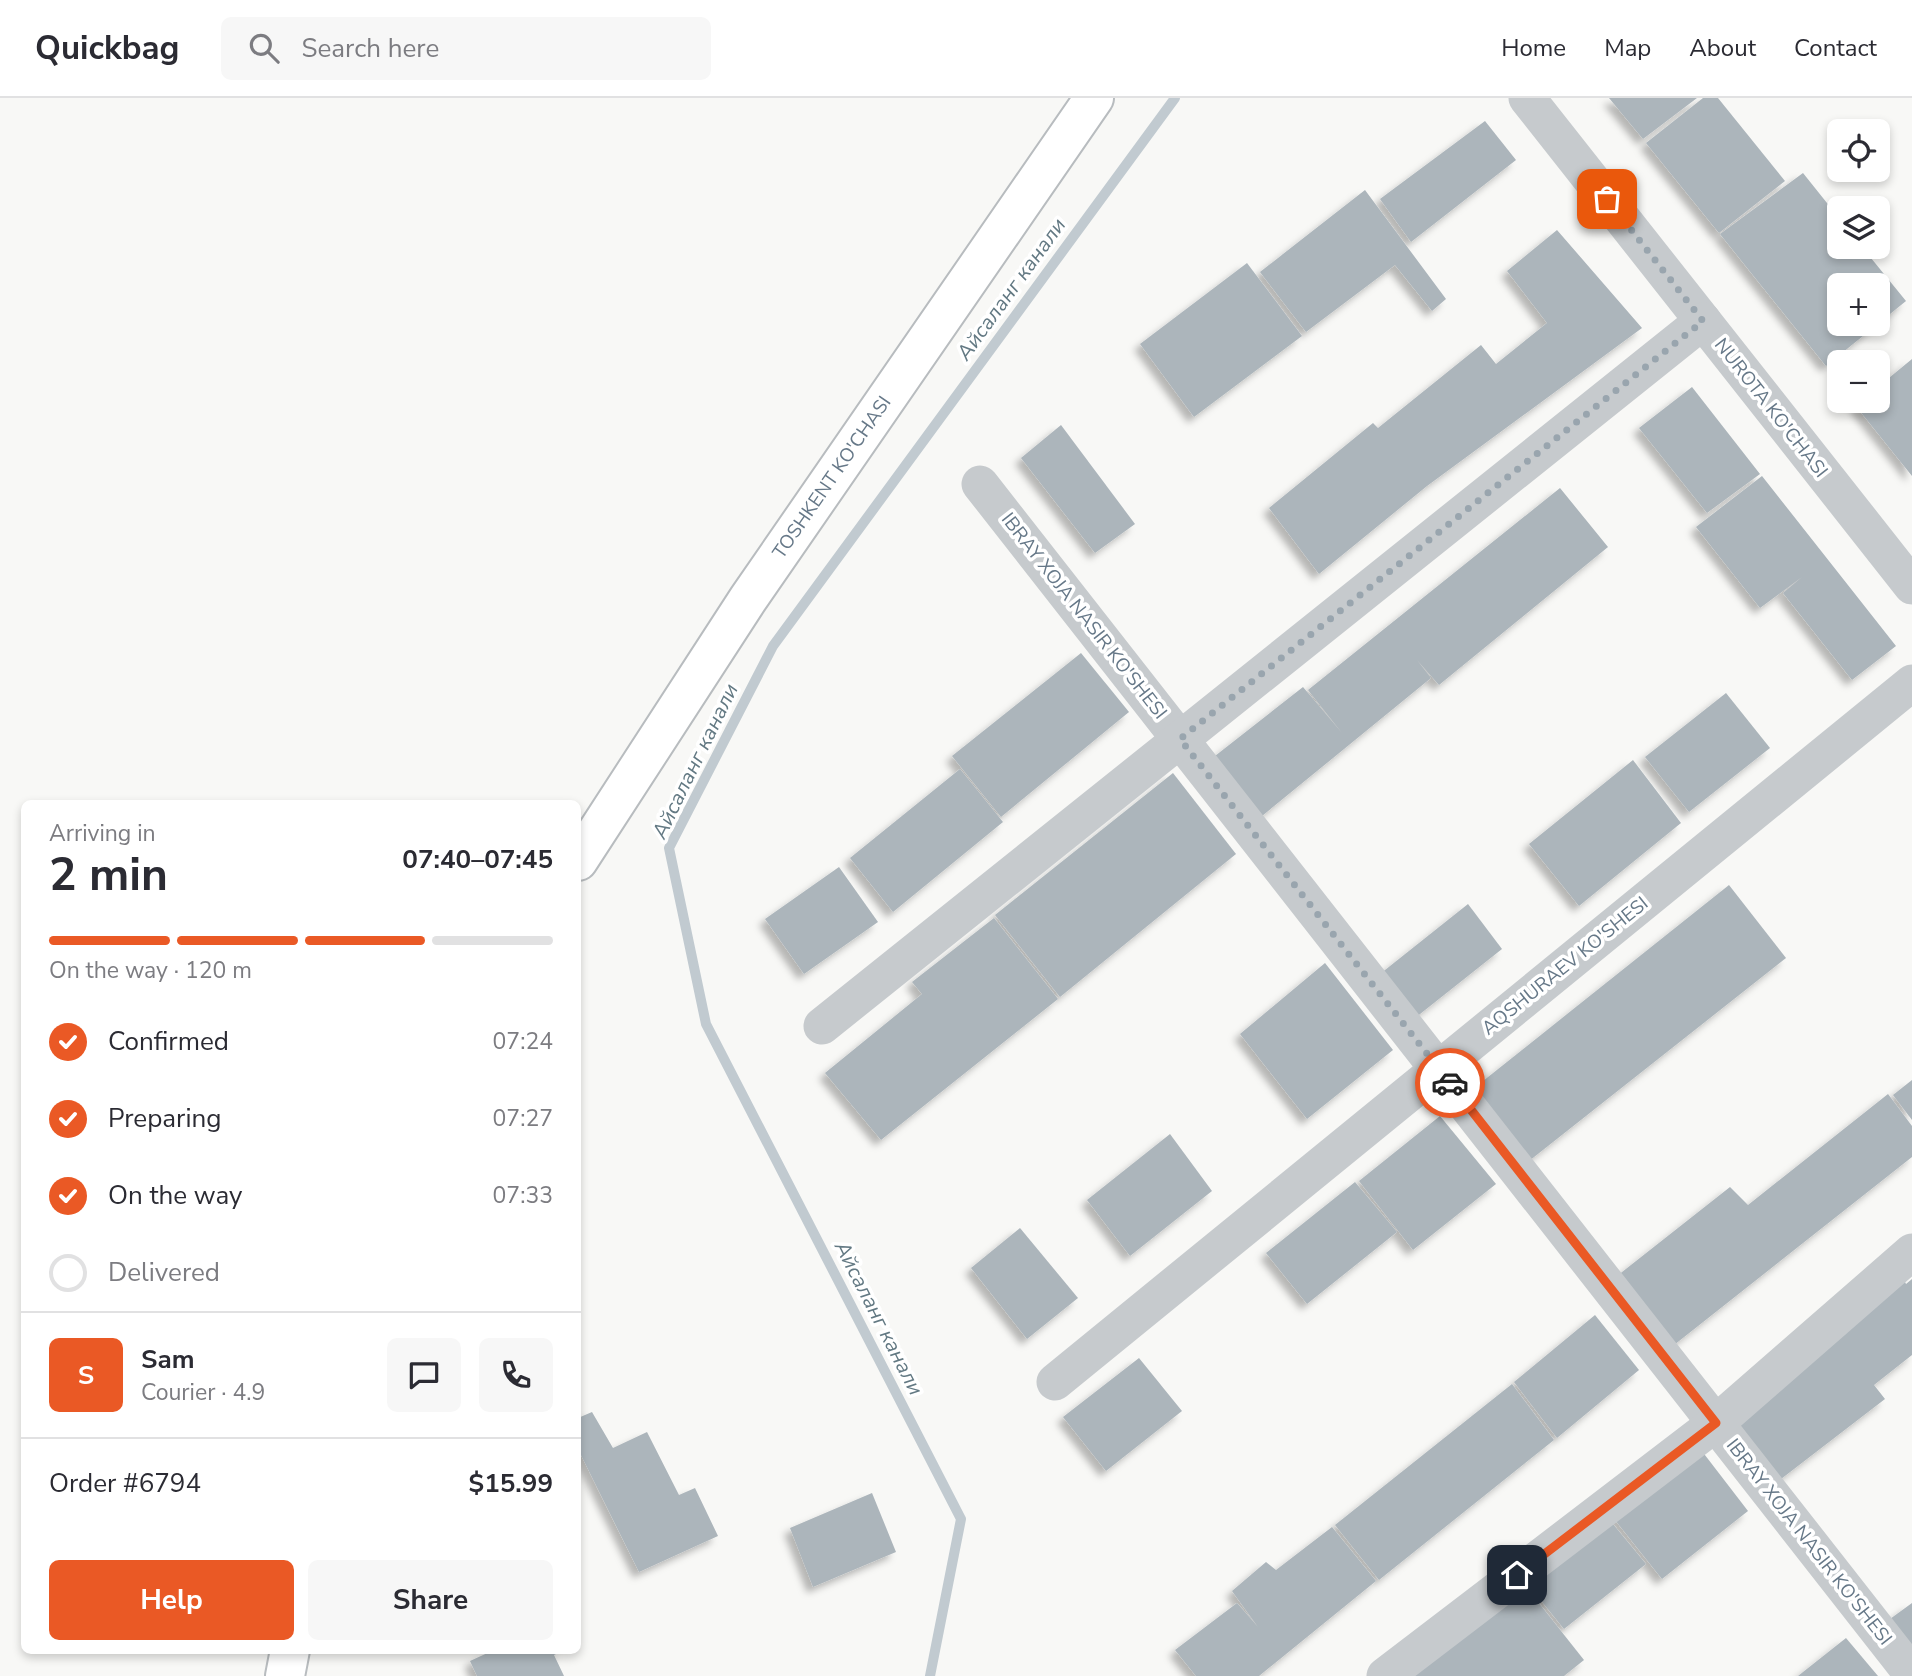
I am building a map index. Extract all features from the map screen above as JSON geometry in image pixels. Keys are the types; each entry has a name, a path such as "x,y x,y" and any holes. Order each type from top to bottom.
{"highway":[{"name":"TOSHKENT KO'CHASI","path":"581,856 748,599 1094,98"},
{"path":"285,1676 289,1654"}],"street":[{"name":"NUROTA KO'CHASI","path":"1527,98 1912,586"},
{"path":"822,1026 1703,321"},
{"name":"IBRAY XOJA NASIR KO'SHESI","path":"980,484 1912,1674"},
{"name":"AQSHURAEV KO'SHESI","path":"1055,1382 1912,683"},
{"path":"1385,1676 1716,1423 1912,1252"}],"building":[{"path":"1609,98 1697,98 1643,139"},
{"path":"1703,98 1718,98 1785,181 1719,233 1646,143"},
{"path":"1485,121 1516,160 1411,242 1380,199"},
{"path":"1803,173 1827,203 1827,259 1872,259 1883,273 1827,273 1827,336 1863,336 1846,350 1827,350 1827,365 1720,234"},
{"path":"1365,190 1446,299 1432,311 1395,265 1306,332 1260,272"},
{"path":"1557,230 1642,328 1427,486 1319,574 1269,508 1373,423 1378,428 1481,345 1496,364 1547,323 1507,271"},
{"path":"1247,263 1302,336 1194,417 1140,344"},
{"path":"1890,281 1906,301 1890,314"},
{"path":"1912,359 1912,476 1861,413 1890,413 1890,377"},
{"path":"1692,387 1760,474 1707,513 1639,428"},
{"path":"1061,425 1135,524 1095,553 1021,458"},
{"path":"1762,476 1896,646 1852,680 1783,593 1802,577 1760,608 1696,527"},
{"path":"1560,488 1608,547 1439,685 1417,660 1431,678 1262,816 1215,756 1303,687 1342,733 1308,690"},
{"path":"1081,653 1129,712 1001,817 952,756"},
{"path":"1726,693 1770,748 1689,812 1645,757"},
{"path":"1633,760 1681,823 1579,906 1529,844"},
{"path":"960,769 1003,822 893,912 850,858"},
{"path":"1173,773 1236,854 1060,997 995,915"},
{"path":"839,867 878,922 804,974 765,919"},
{"path":"1729,885 1786,958 1529,1161 1473,1089"},
{"path":"1468,904 1502,949 1415,1018 1380,974"},
{"path":"994,918 1058,999 881,1140 825,1073 922,994 912,982"},
{"path":"1325,963 1393,1050 1307,1119 1240,1034"},
{"path":"1912,1080 1912,1120 1893,1095"},
{"path":"1888,1094 1912,1126 1912,1157 1674,1345 1617,1276 1730,1187 1748,1205"},
{"path":"1440,1116 1496,1184 1413,1250 1359,1181"},
{"path":"1170,1134 1212,1191 1130,1256 1087,1200"},
{"path":"1355,1182 1397,1232 1307,1304 1266,1253"},
{"path":"1020,1228 1078,1298 1027,1339 971,1268"},
{"path":"1912,1279 1912,1355 1874,1385 1885,1399 1781,1479 1729,1416 1904,1280 1906,1284"},
{"path":"1595,1315 1639,1370 1557,1438 1514,1382"},
{"path":"1139,1358 1182,1411 1106,1471 1063,1417"},
{"path":"1512,1384 1554,1440 1379,1580 1335,1525"},
{"path":"592,1412 613,1448 647,1432 679,1495 695,1488 718,1536 639,1572 581,1455 581,1417"},
{"path":"1698,1446 1748,1511 1662,1579 1611,1515"},
{"path":"872,1493 896,1552 813,1587 790,1528"},
{"path":"1608,1518 1646,1564 1564,1629 1526,1582"},
{"path":"1332,1527 1376,1581 1259,1676 1196,1676 1175,1650 1237,1603 1258,1627 1232,1591 1266,1562 1276,1570"},
{"path":"1519,1578 1584,1660 1564,1676 1394,1676"},
{"path":"1912,1603 1912,1649 1890,1619"},
{"path":"1846,1638 1878,1676 1798,1676"},
{"path":"485,1654 556,1654 554,1655 564,1676 477,1676 470,1661"}],"waterway":[{"name":"Айсаланг канали","path":"930,1676 961,1519 706,1024 669,848 773,646 1175,98"}],"way so far":[{"path":"1450,1083 1180,739 1703,321 1607,199"}],"route":[{"path":"1450,1083 1716,1423 1517,1575"}]}
